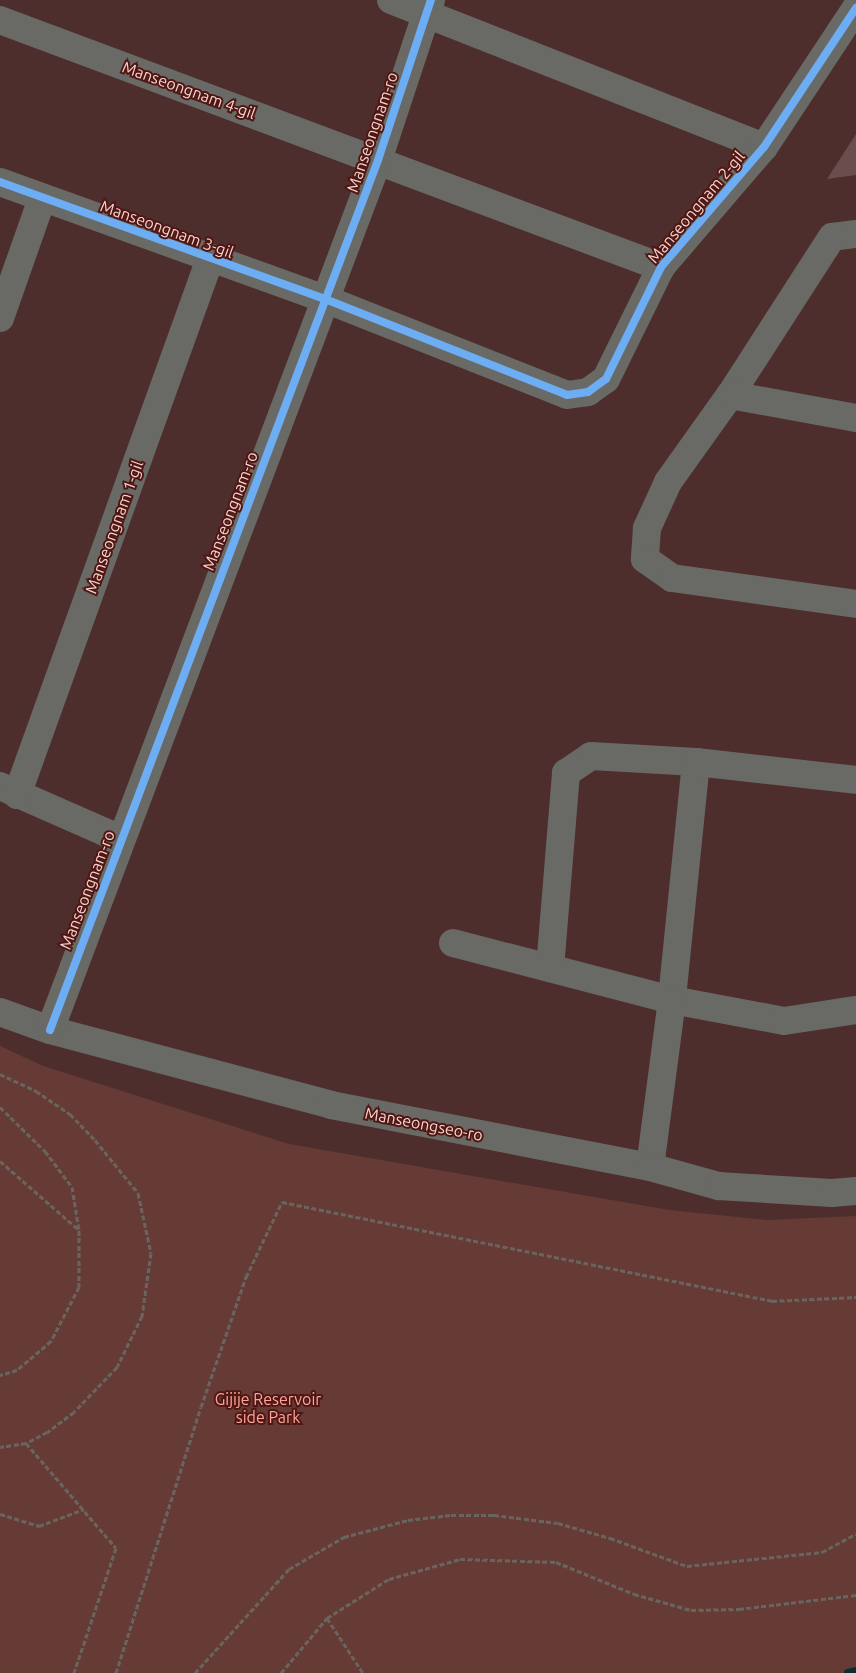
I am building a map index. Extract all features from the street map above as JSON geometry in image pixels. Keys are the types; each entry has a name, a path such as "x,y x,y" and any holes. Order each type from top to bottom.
{"street":[{"path":"391,0 429,7 764,147"},
{"name":"Manseongnam-ro","path":"50,1030 378,160 429,7"},
{"name":"Manseongnam 2-gil","path":"325,299 567,395 588,392 606,379 661,267 764,147 856,8"},
{"name":"Manseongnam 4-gil","path":"0,20 378,160"},
{"name":"Manseongnam-ro","path":"378,160 661,267"},
{"name":"Manseongnam 3-gil","path":"0,182 42,199 325,299"},
{"path":"0,318 42,199"},
{"path":"856,234 832,237 730,395 668,482 647,528 645,558 672,578 856,604"},
{"name":"Manseongnam 1-gil","path":"121,839 9,790 210,259"},
{"path":"730,395 856,418"},
{"path":"550,968 566,773 590,756 696,762 856,780"},
{"path":"650,1167 672,1000 696,762"},
{"path":"453,943 672,1000 784,1021 856,1010"},
{"name":"Manseongseo-ro","path":"0,1012 50,1030 331,1105 650,1167 718,1186 856,1191"}],"path":[{"path":"0,1074 36,1091 70,1114 95,1140 138,1193 151,1253 142,1316 117,1367 74,1412 26,1443 0,1447"},
{"path":"0,1107 45,1151 72,1187 79,1230 79,1286 51,1341 17,1370 0,1375"},
{"path":"0,1161 79,1230"},
{"path":"116,1673 243,1286 282,1202 772,1300 856,1297"},
{"path":"26,1443 116,1548 74,1673"},
{"path":"0,1514 39,1526 84,1509"},
{"path":"195,1673 289,1569 344,1537 408,1520 450,1515 494,1516 558,1523 610,1538 687,1566 822,1552 856,1534"},
{"path":"281,1673 327,1618 389,1579 460,1559 556,1562 634,1594 691,1610 739,1609 856,1595"},
{"path":"327,1618 363,1673"}],"green space":[{"name":"Gijije Reservoir side Park","path":"0,1046 43,1066 289,1144 669,1210 767,1220 856,1216 856,1673 0,1673"}],"building":[{"path":"856,134 856,175 827,179"}],"waterway":[{"path":"848,1673 856,1671"}],"cycle path":[{"path":"50,1030 378,160 431,0"},
{"path":"0,182 325,299 567,395 588,392 606,379 661,267 764,147 856,8"}]}
